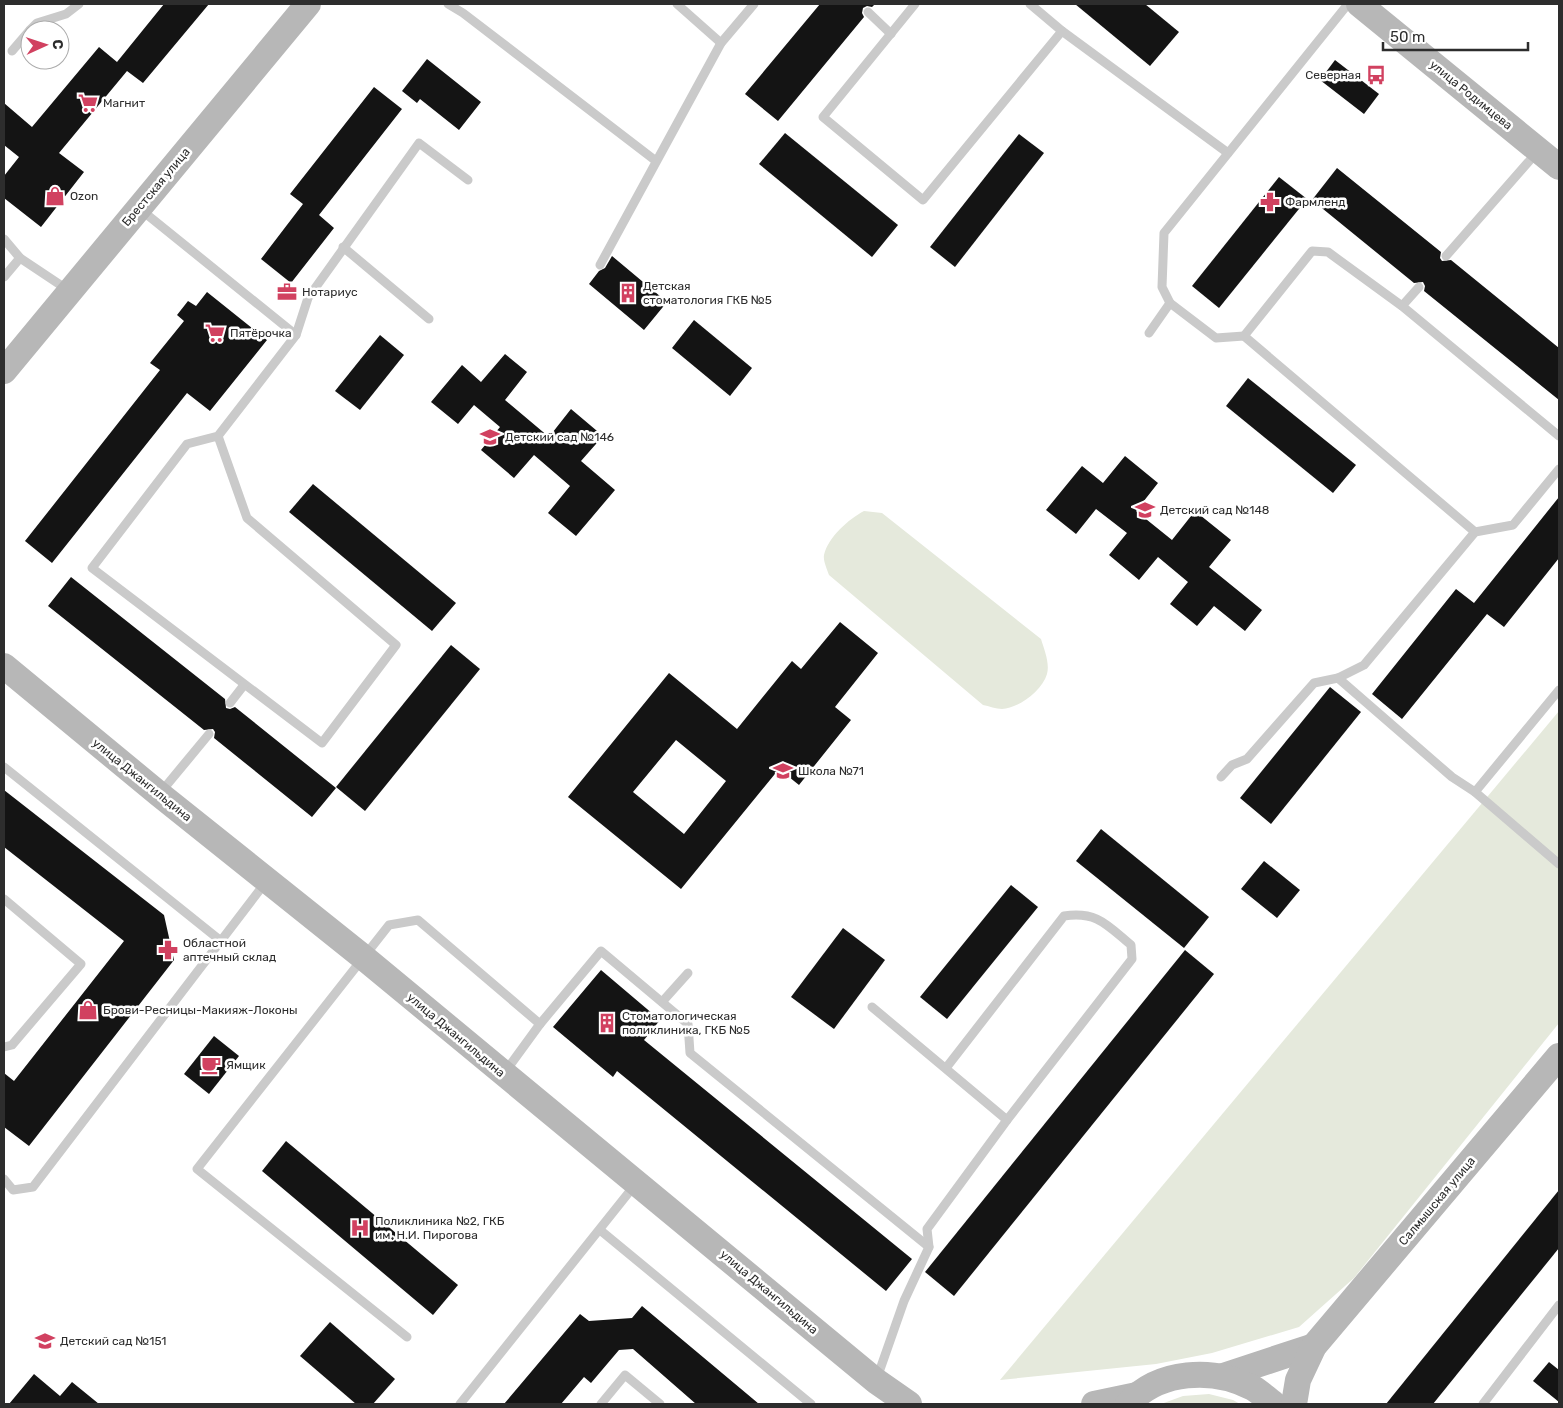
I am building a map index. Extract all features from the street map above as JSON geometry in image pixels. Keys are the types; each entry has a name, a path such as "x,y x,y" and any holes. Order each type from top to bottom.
{"main road":[{"name":"Брестская улица","path":"4,371 308,4"},
{"name":"улица Родимцева","path":"1359,4 1559,167"},
{"name":"улица Джангильдина","path":"4,666 159,794 363,957 876,1380 909,1404"},
{"name":"Салмышская улица","path":"1294,1404 1298,1380 1314,1346 1559,1056"},
{"path":"1223,1376 1314,1346"},
{"path":"1094,1404 1132,1399 1170,1379 1193,1374 1223,1376 1253,1388 1274,1404"}],"lane":[{"path":"44,20 66,14 79,4"},
{"path":"448,4 463,13 656,161"},
{"path":"677,4 721,44"},
{"path":"600,265 721,44 754,4"},
{"path":"915,4 823,117 923,200 1062,31"},
{"path":"1030,4 1062,31 1228,153"},
{"path":"1348,4 1164,233 1162,287 1170,302 1216,338 1244,336 1475,532"},
{"path":"868,12 891,34"},
{"path":"12,51 20,42"},
{"path":"218,436 247,518 396,645 322,743 92,568 187,444 218,436 296,335 308,298 419,143 468,180"},
{"path":"1446,256 1539,151"},
{"path":"138,208 296,335"},
{"path":"4,239 20,258 69,291"},
{"path":"343,247 429,319"},
{"path":"1244,336 1312,251 1328,252 1402,306 1559,436"},
{"path":"4,277 20,258"},
{"path":"1402,306 1419,287"},
{"path":"1149,333 1170,302"},
{"path":"1221,777 1232,765 1247,758 1314,683 1338,678 1364,665 1475,532 1513,525 1559,469"},
{"path":"1338,678 1452,777 1475,792 1559,864"},
{"path":"230,703 244,685"},
{"path":"1475,792 1559,690"},
{"path":"159,794 209,734"},
{"path":"4,767 221,941"},
{"path":"4,1179 9,1191 33,1187 267,881"},
{"path":"4,899 81,964 12,1045 4,1047"},
{"path":"876,1380 904,1301 929,1247 927,1229 1006,1120 1132,959 1131,945 1099,918 1078,914 1064,916 946,1068"},
{"path":"408,1337 197,1169 389,925 418,920 540,1024"},
{"path":"504,1074 540,1024 601,951 688,1024 690,1053 929,1247"},
{"path":"662,1002 688,973"},
{"path":"872,1007 1006,1120"},
{"path":"460,1404 637,1183"},
{"path":"600,1230 810,1404"},
{"path":"1483,1404 1559,1305"},
{"path":"601,1404 625,1376 660,1404"}],"shaded area":[{"path":"864,511 882,513 1041,639 1048,670 1040,686 1029,698 1009,708 1000,709 983,705 829,575 824,557 826,548 834,535"},
{"path":"1559,711 1559,1023 1354,1278 1299,1327 1212,1353 1156,1364 1000,1380"},
{"path":"1209,1394 1233,1400 1240,1404 1161,1404 1183,1396"}],"building":[{"path":"164,4 209,4 143,83 127,71 59,153 84,172 41,227 4,198 4,176 19,157 4,145 4,103 32,127 99,47 117,62"},
{"path":"820,4 875,4 872,7 867,6 863,8 862,13 864,17 778,121 745,94"},
{"path":"1075,4 1145,4 1179,32 1150,66"},
{"path":"427,59 481,102 459,130 420,99 417,103 402,91"},
{"path":"1335,60 1379,94 1364,114 1320,80"},
{"path":"374,87 402,109 319,215 334,228 291,283 261,259 303,204 290,194"},
{"path":"785,133 898,225 872,257 759,164"},
{"path":"1019,134 1044,153 955,267 930,247"},
{"path":"1337,168 1441,252 1440,258 1442,261 1451,260 1559,348 1559,400 1424,291 1425,286 1423,282 1414,283 1312,200"},
{"path":"1279,177 1307,199 1219,308 1192,286"},
{"name":"Детская стоматология ГКБ №5","path":"612,256 667,302 644,330 589,284 599,271 605,268"},
{"path":"207,292 267,340 210,411 187,393 52,563 25,541 160,370 150,363 184,321 177,315 188,301 196,306"},
{"path":"694,320 752,368 730,396 672,348"},
{"path":"380,335 404,355 360,410 335,391"},
{"path":"505,354 527,372 505,400 549,437 571,409 603,436 581,461 615,490 576,536 548,513 570,486 534,455 514,478 481,450 500,427 474,405 458,424 431,402 462,365 481,382"},
{"path":"1248,378 1356,465 1333,493 1226,406"},
{"path":"1125,456 1158,483 1136,511 1172,540 1195,511 1231,540 1209,567 1262,610 1245,631 1214,606 1197,626 1170,604 1188,582 1158,557 1139,580 1109,555 1127,533 1096,509 1076,534 1046,510 1082,466 1103,483"},
{"path":"313,484 456,603 432,631 289,512"},
{"path":"1559,497 1559,558 1504,627 1487,614 1402,719 1372,694 1456,589 1474,603"},
{"path":"71,577 225,699 226,708 235,707 336,788 312,817 214,738 215,732 213,729 204,730 48,606"},
{"path":"840,622 878,653 835,707 851,720 799,785 779,769 681,889 568,797 669,673 737,729 792,661 801,669","holes":["676,740 726,781 684,834 633,792"]},
{"path":"451,645 480,669 365,811 336,787"},
{"path":"1330,687 1361,712 1271,824 1240,798"},
{"path":"4,790 164,915 174,960 29,1146 4,1127 4,1073 14,1081 124,941 4,847"},
{"path":"1101,829 1209,917 1184,948 1076,861"},
{"path":"1264,861 1300,890 1277,918 1241,889"},
{"path":"1011,885 1038,907 947,1019 920,997"},
{"path":"843,928 885,960 834,1029 791,997"},
{"path":"1185,950 1214,974 954,1296 925,1272"},
{"path":"601,970 660,1020 644,1040 912,1259 886,1291 617,1071 613,1077 553,1027"},
{"name":"Ямщик","path":"214,1036 239,1056 209,1094 184,1074"},
{"name":"Поликлиника №2, ГКБ им. Н.И. Пирогова","path":"286,1141 458,1285 433,1315 262,1171"},
{"path":"1559,1190 1559,1248 1433,1404 1386,1404"},
{"path":"642,1306 759,1404 696,1404 633,1349 619,1350 591,1383 584,1377 561,1404 504,1404 580,1314 589,1321 632,1318"},
{"path":"330,1322 395,1379 373,1404 356,1404 300,1356"},
{"path":"1549,1362 1559,1370 1559,1402 1533,1381"},
{"path":"34,1374 60,1396 72,1382 99,1404 9,1404"}],"place":[{"name":"Северная","path":"1376,75"},
{"name":"Магнит","path":"88,103"},
{"name":"Ozon","path":"55,196"},
{"name":"Фармленд","path":"1270,202"},
{"name":"Нотариус","path":"287,292"},
{"name":"Детская стоматология ГКБ №5","path":"628,293"},
{"name":"Пятёрочка","path":"215,333"},
{"name":"Детский сад №146","path":"490,437"},
{"name":"Детский сад №148","path":"1145,510"},
{"name":"Школа №71","path":"783,771"},
{"name":"Областной аптечный склад","path":"168,950"},
{"name":"Брови-Ресницы-Макияж-Локоны","path":"88,1010"},
{"name":"Стоматологическая поликлиника, ГКБ №5","path":"607,1023"},
{"name":"Ямщик","path":"211,1065"},
{"name":"Поликлиника №2, ГКБ им. Н.И. Пирогова","path":"360,1228"},
{"name":"Детский сад №151","path":"45,1341"}]}
